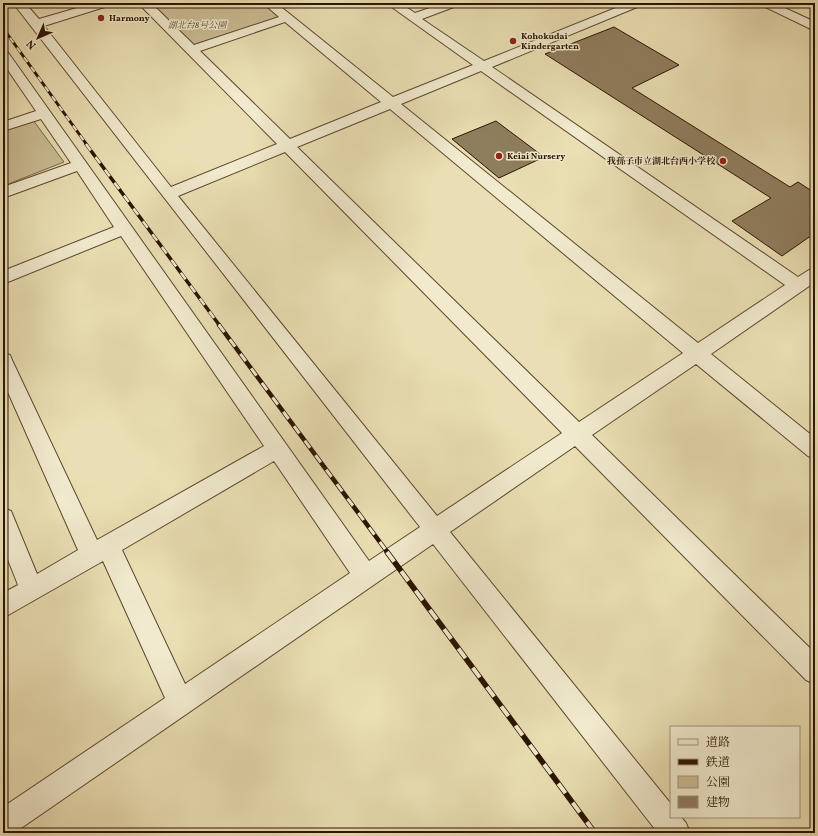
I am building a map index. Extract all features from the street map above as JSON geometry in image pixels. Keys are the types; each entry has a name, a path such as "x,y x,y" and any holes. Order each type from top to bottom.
{"street":[{"path":"20,3 168,194 676,833"},
{"path":"36,24 107,3"},
{"path":"144,3 815,672"},
{"path":"269,3 815,450"},
{"path":"392,3 797,285"},
{"path":"413,18 455,3"},
{"path":"168,194 638,3"},
{"path":"765,3 815,27"},
{"path":"191,50 287,18"},
{"path":"3,55 366,576"},
{"path":"3,127 44,113"},
{"path":"3,193 80,165"},
{"path":"3,278 124,229"},
{"path":"3,824 366,576 815,274"},
{"path":"3,360 100,550 181,703"},
{"path":"3,606 277,449"},
{"path":"3,518 31,589"}],"green space":[{"name":"湖北台8号公園","path":"144,3 269,3 287,18 191,50"},
{"path":"33,120 64,162 3,186 3,130"}],"building":[{"path":"614,27 679,65 632,88 790,187 798,182 815,193 815,233 782,256 732,221 771,198 545,54"},
{"path":"496,121 544,157 499,178 452,139"}],"railway":[{"path":"3,28 87,145"},
{"path":"86,144 220,326"},
{"path":"219,325 388,553"},
{"path":"387,552 595,833"}],"place":[{"name":"Harmony","path":"101,18"},
{"name":"Kohokudai Kindergarten","path":"513,41"},
{"name":"Keiai Nursery","path":"499,156"},
{"name":"我孫子市立湖北台西小学校","path":"723,161"}]}
